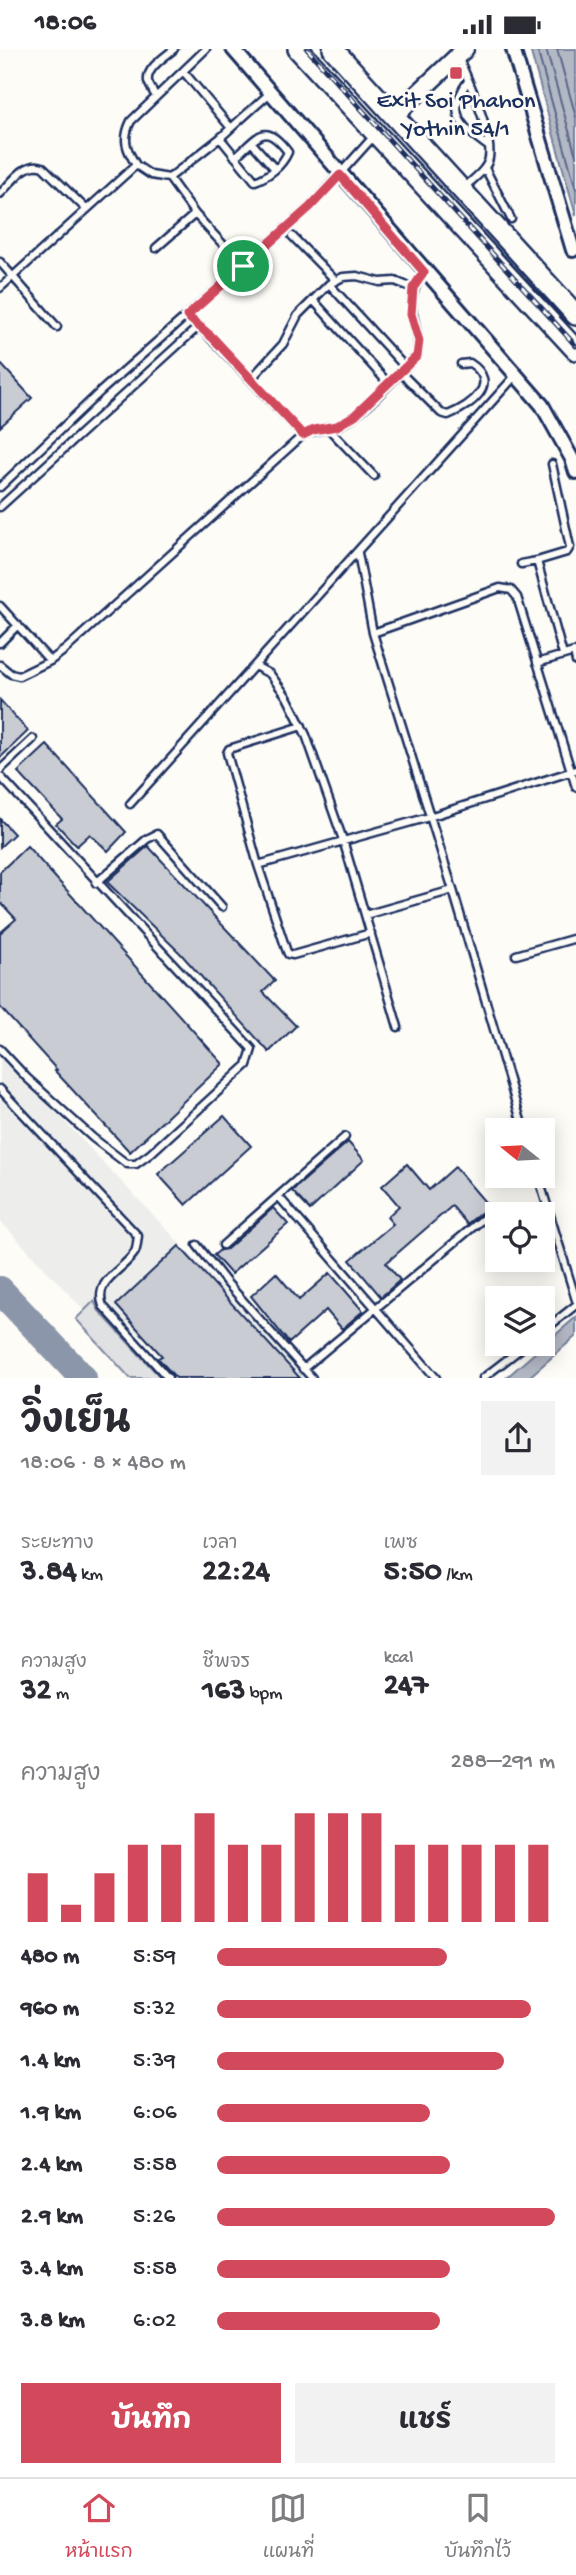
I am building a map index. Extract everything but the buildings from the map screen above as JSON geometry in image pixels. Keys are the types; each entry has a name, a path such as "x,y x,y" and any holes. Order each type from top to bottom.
{"main road":[{"path":"298,49 576,350"},
{"path":"333,49 576,315"},
{"path":"376,135 394,116"}],"street":[{"path":"233,49 542,405 576,472"},
{"path":"513,49 573,250"},
{"path":"394,116 461,53"}],"lane":[{"path":"156,97 148,81 149,75 174,49"},
{"path":"206,49 131,121 126,131 125,148 136,165 151,175 169,178 195,214 243,266"},
{"path":"461,53 489,146 489,158 485,168 461,190"},
{"path":"183,71 231,128"},
{"path":"468,81 458,95 458,113 466,130 489,146"},
{"path":"169,178 220,138 271,92"},
{"path":"220,138 235,157 255,181 265,178 284,162 288,152 275,135 270,133 262,135 235,157"},
{"path":"0,487 101,391 310,207 376,135"},
{"path":"252,143 275,169"},
{"path":"0,194 29,166 36,164 43,167 86,209"},
{"path":"0,288 136,165"},
{"path":"485,168 511,219"},
{"path":"156,247 195,214"},
{"path":"292,236 441,413 448,415 457,411 476,398 483,388 485,379 479,369 470,363 461,365"},
{"path":"0,263 57,327"},
{"path":"0,665 11,674 19,676 50,661 303,435 337,426 355,415 417,356 419,341 411,314 413,288 424,272"},
{"path":"251,379 283,344 298,315 333,282 343,277 357,276 380,282 395,281 413,288"},
{"path":"313,300 388,383"},
{"path":"187,316 199,325 303,435"},
{"path":"0,507 199,325"},
{"path":"130,804 515,376"},
{"path":"327,427 374,476"},
{"path":"521,564 566,552 570,547 552,464"},
{"path":"358,553 373,633 520,1118"},
{"path":"537,561 563,655"},
{"path":"373,633 500,588 511,590 517,597 574,771 576,787"},
{"path":"0,605 50,661"},
{"path":"0,643 18,625"},
{"path":"537,663 575,651 576,662"},
{"path":"255,666 270,674 287,697 302,726 343,840 398,1027"},
{"path":"302,726 229,749 226,753 258,865 288,954 293,955 370,933"},
{"path":"0,770 33,739"},
{"path":"258,865 429,817 574,771"},
{"path":"0,776 252,1049 247,1065 136,1164 127,1164 93,1138 27,1078 0,1049"},
{"path":"96,883 157,834 222,907"},
{"path":"365,915 453,890"},
{"path":"516,955 576,937"},
{"path":"0,1089 138,1236 136,1251 105,1282 101,1299 103,1306 168,1378"},
{"path":"223,1245 345,1136"},
{"path":"542,1188 576,1303 555,1321"},
{"path":"279,1196 436,1378"},
{"path":"303,1369 485,1217"},
{"path":"197,1245 227,1283 312,1378"},
{"path":"483,1378 511,1356"}],"shaded area":[{"path":"0,1053 307,1378 182,1378 105,1301 84,1310 0,1221"},
{"path":"94,1301 99,1311 161,1378 130,1378 76,1319"}],"water":[{"path":"530,49 576,49 576,216"},
{"path":"576,1317 576,1336 555,1354 555,1335"},
{"path":"531,1356 553,1356 528,1378 506,1378"}],"taxiway":[{"path":"0,1290 83,1378"}],"railway":[{"path":"307,49 576,346"}],"place":[{"name":"Exit Soi Phahon Yothin 54/1","path":"456,73"}],"route":[{"path":"340,175 424,272 413,288 411,314 419,341 417,356 355,415 337,426 313,430 303,435 213,338 187,316 243,266 310,207 340,175"}]}
